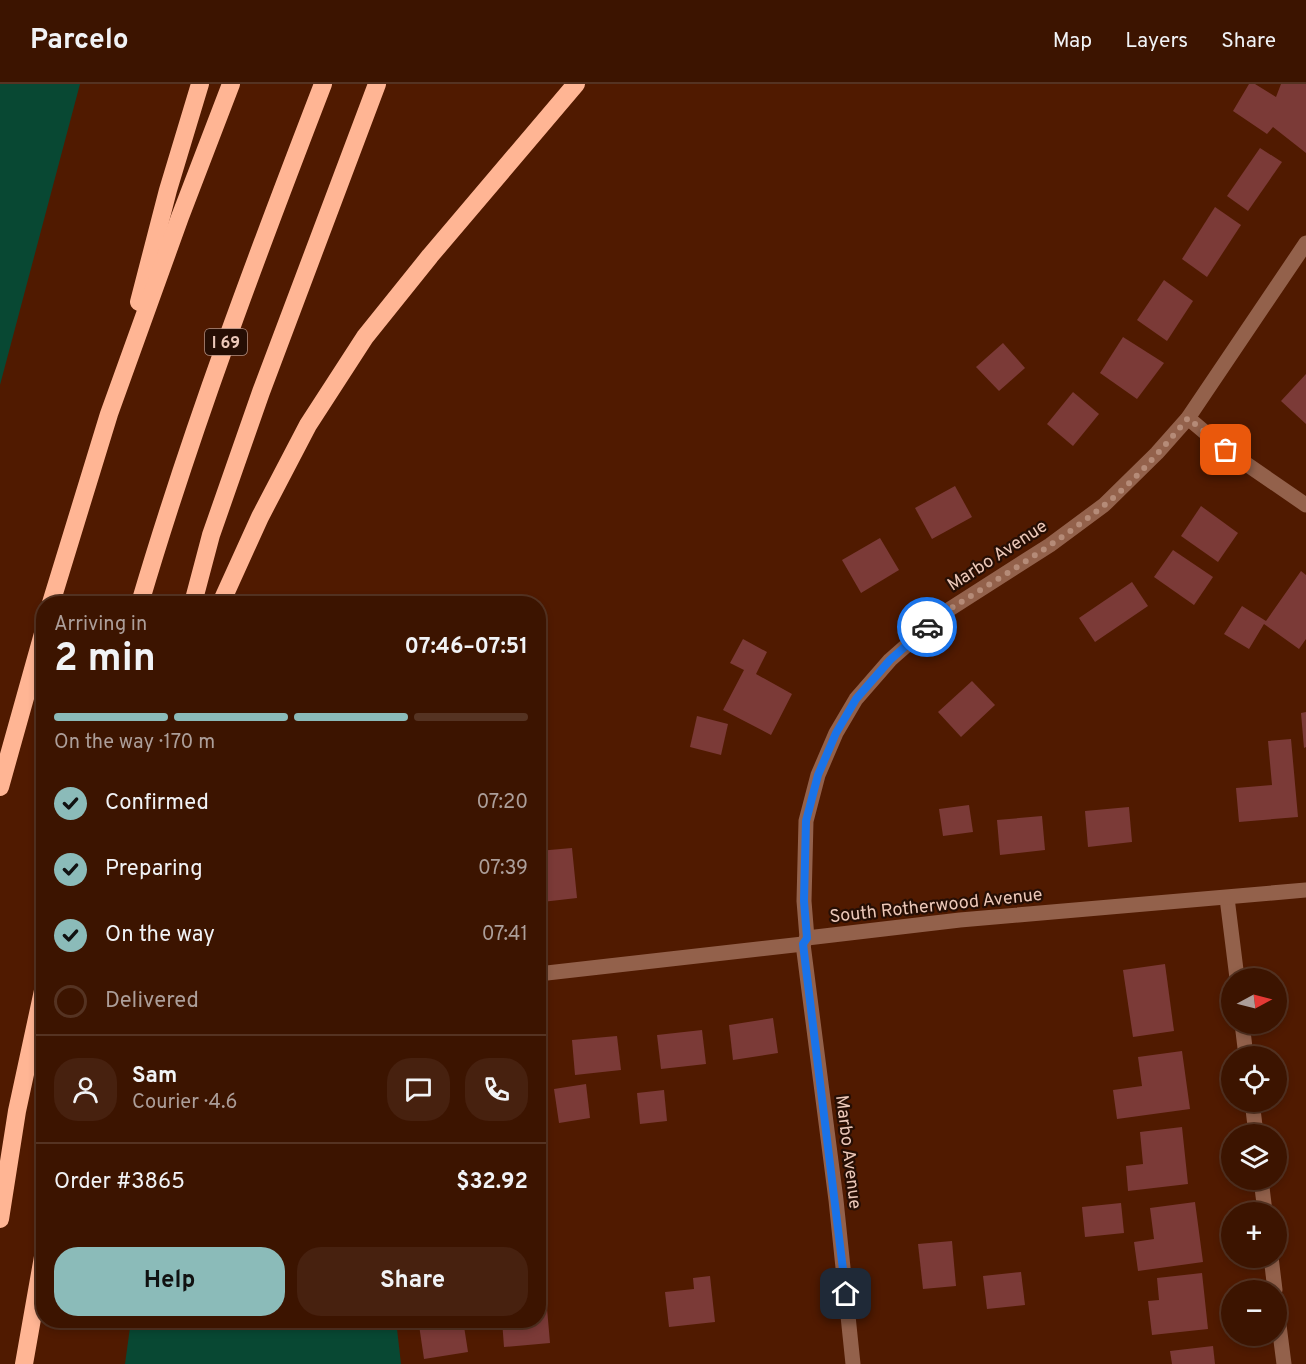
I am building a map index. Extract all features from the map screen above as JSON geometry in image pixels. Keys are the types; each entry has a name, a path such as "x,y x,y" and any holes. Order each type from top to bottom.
{"highway":[{"path":"53,596 109,414 168,190 200,84"},
{"path":"109,414 231,84"},
{"name":"I 69","path":"142,596 210,384 323,84"},
{"path":"195,596 211,535 257,403 377,84"},
{"path":"224,596 260,517 308,425 365,337 430,256 576,84"},
{"path":"0,787 36,659"},
{"path":"0,1219 17,1111 36,1023"},
{"path":"24,1364 36,1296"}],"street":[{"name":"Marbo Avenue","path":"853,1364 805,941 806,821 818,775 836,733 856,699 890,660 942,614 1050,545 1104,506 1158,453 1188,418 1306,243"},
{"path":"1188,418 1226,450 1306,505"},
{"name":"South Rotherwood Avenue","path":"546,973 960,920 1306,890"},
{"path":"1227,898 1236,968"},
{"path":"1282,1346 1284,1364"}],"green space":[{"path":"0,84 80,84 0,385"},
{"path":"130,1328 397,1328 401,1364 125,1364"}],"building":[{"path":"1249,84 1255,84 1276,97 1281,84 1306,84 1306,153 1273,127 1267,134 1233,111"},
{"path":"1260,148 1282,162 1248,211 1227,196"},
{"path":"1215,207 1241,225 1207,277 1182,259"},
{"path":"1164,280 1193,301 1167,341 1137,320"},
{"path":"1123,337 1164,363 1137,399 1100,373"},
{"path":"1003,343 1025,368 999,391 976,367"},
{"path":"1306,374 1306,424 1281,401"},
{"path":"1073,392 1099,414 1073,446 1047,424"},
{"path":"955,486 972,517 932,539 915,508"},
{"path":"1201,506 1238,533 1218,562 1181,536"},
{"path":"880,538 899,570 861,593 842,560"},
{"path":"1173,550 1213,577 1194,605 1154,577"},
{"path":"1301,571 1306,575 1306,639 1299,649 1264,624 1249,649 1224,634 1242,606 1266,621"},
{"path":"1132,582 1148,606 1095,642 1079,618"},
{"path":"743,639 767,652 756,674 792,694 771,735 723,710 744,670 730,663"},
{"path":"972,681 995,705 961,737 938,712"},
{"path":"1306,712 1306,747 1304,748 1301,713"},
{"path":"697,716 728,724 721,755 690,747"},
{"path":"1291,739 1298,817 1239,822 1236,788 1272,785 1268,741"},
{"path":"969,805 973,832 943,836 939,809"},
{"path":"1129,807 1132,842 1088,847 1085,811"},
{"path":"1042,816 1045,850 1000,855 997,820"},
{"path":"572,848 577,898 546,902 546,850"},
{"path":"1165,964 1174,1031 1133,1037 1123,970"},
{"path":"773,1018 778,1053 733,1060 729,1025"},
{"path":"702,1030 706,1064 661,1069 657,1035"},
{"path":"617,1036 621,1070 575,1075 572,1040"},
{"path":"1182,1051 1190,1109 1117,1119 1113,1090 1142,1086 1138,1057"},
{"path":"586,1084 590,1118 559,1123 554,1089"},
{"path":"664,1090 667,1121 640,1124 637,1093"},
{"path":"1182,1127 1188,1184 1128,1191 1126,1166 1143,1164 1140,1132"},
{"path":"1195,1202 1203,1262 1138,1271 1134,1242 1154,1239 1150,1208"},
{"path":"1121,1203 1124,1233 1085,1237 1082,1207"},
{"path":"952,1241 956,1286 923,1289 918,1244"},
{"path":"1021,1272 1025,1305 987,1309 983,1276"},
{"path":"1202,1273 1208,1329 1152,1335 1148,1301 1159,1300 1157,1278"},
{"path":"710,1276 715,1322 669,1327 665,1292 694,1289 693,1278"},
{"path":"546,1308 550,1343 504,1347 503,1328 546,1328"},
{"path":"419,1328 464,1328 468,1352 424,1359"},
{"path":"1213,1346 1215,1364 1172,1364 1170,1351"}],"way so far":[{"path":"927,627 942,614 1050,545 1104,506 1158,453 1188,418 1226,450"}],"route":[{"path":"846,1294 803,944 807,938 804,901 806,821 818,775 836,733 856,699 890,660 927,627"}]}
